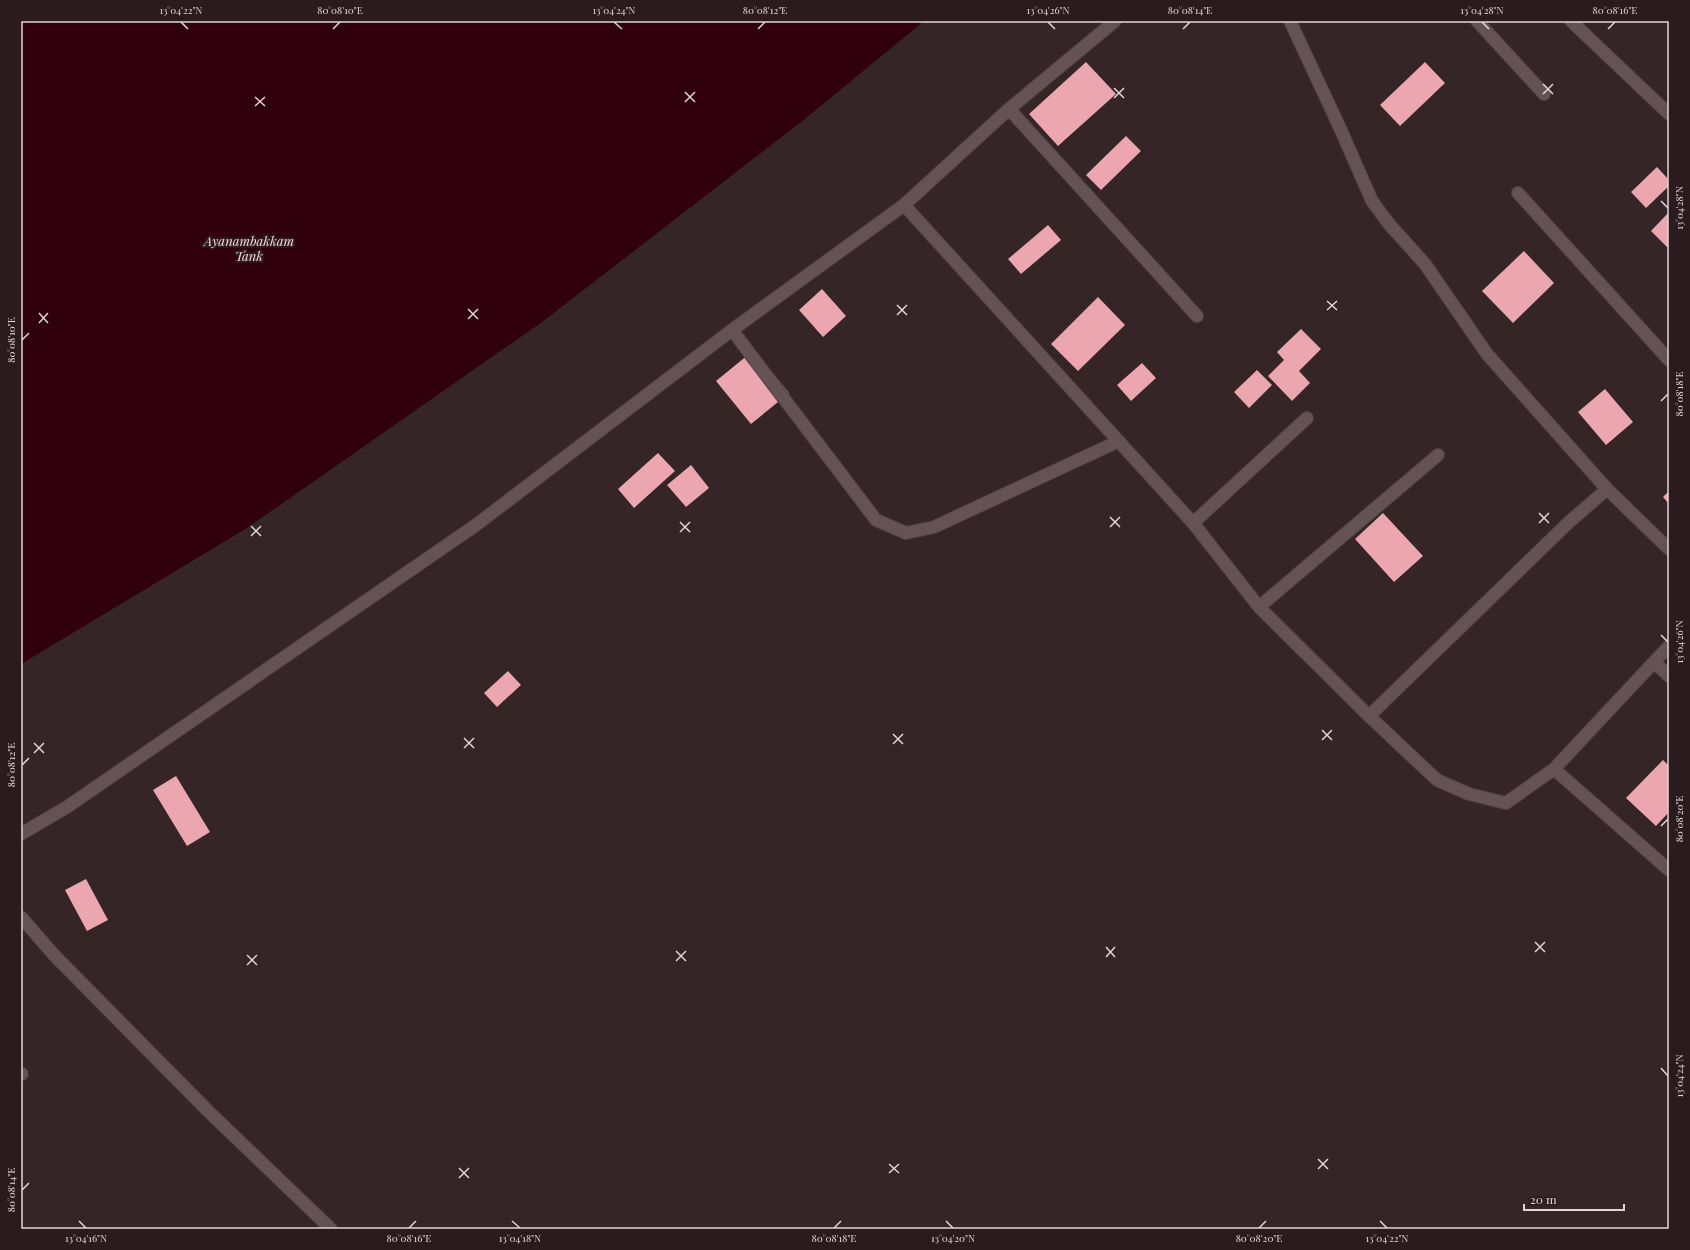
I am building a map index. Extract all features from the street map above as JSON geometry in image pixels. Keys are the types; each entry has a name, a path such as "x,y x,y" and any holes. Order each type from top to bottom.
{"street":[{"path":"21,834 74,802 476,525 732,330 904,205 1009,109 1114,21"},
{"path":"1290,21 1372,201 1389,224 1425,264 1487,354 1607,489 1669,549"},
{"path":"1477,21 1544,94"},
{"path":"1571,21 1669,114"},
{"path":"1009,109 1197,316"},
{"path":"1518,193 1669,360"},
{"path":"904,205 1193,523 1259,606 1369,716 1437,780 1469,794 1506,803 1554,769 1655,663 1669,646"},
{"path":"732,330 876,520 906,533 934,527 1119,441"},
{"path":"1193,523 1307,418"},
{"path":"1259,606 1438,455"},
{"path":"1369,716 1552,538 1607,489"},
{"path":"1655,663 1669,676"},
{"path":"1554,769 1669,870"},
{"path":"21,917 54,955 207,1110 331,1229"}],"water":[{"name":"Ayanambakkam Tank","path":"21,21 924,21 806,118 542,322 247,528 21,664"}],"building":[{"path":"1086,62 1116,94 1058,146 1029,114"},
{"path":"1425,62 1445,83 1400,126 1380,105"},
{"path":"1126,136 1141,151 1101,190 1086,175"},
{"path":"1657,167 1669,180 1669,186 1646,208 1631,192"},
{"path":"1669,212 1669,249 1651,231"},
{"path":"1048,225 1061,240 1021,274 1008,259"},
{"path":"1524,251 1554,283 1513,323 1482,291"},
{"path":"822,289 846,316 823,337 799,310"},
{"path":"1098,297 1125,325 1078,371 1051,344"},
{"path":"1301,329 1321,349 1299,371 1310,383 1292,401 1268,376 1284,360 1277,352"},
{"path":"754,350 789,393 751,424 716,381"},
{"path":"1142,363 1156,378 1131,401 1117,385"},
{"path":"1257,370 1272,385 1249,408 1234,392"},
{"path":"1605,389 1633,422 1606,445 1578,412"},
{"path":"658,453 675,471 634,508 618,489"},
{"path":"691,465 709,488 686,507 667,485"},
{"path":"1669,491 1669,504 1663,497"},
{"path":"1383,513 1423,556 1394,582 1355,539"},
{"path":"508,671 521,685 497,707 484,693"},
{"path":"1663,760 1669,766 1669,812 1656,826 1626,798"},
{"path":"176,776 210,832 187,846 153,790"},
{"path":"86,879 108,920 87,931 65,890"}]}
